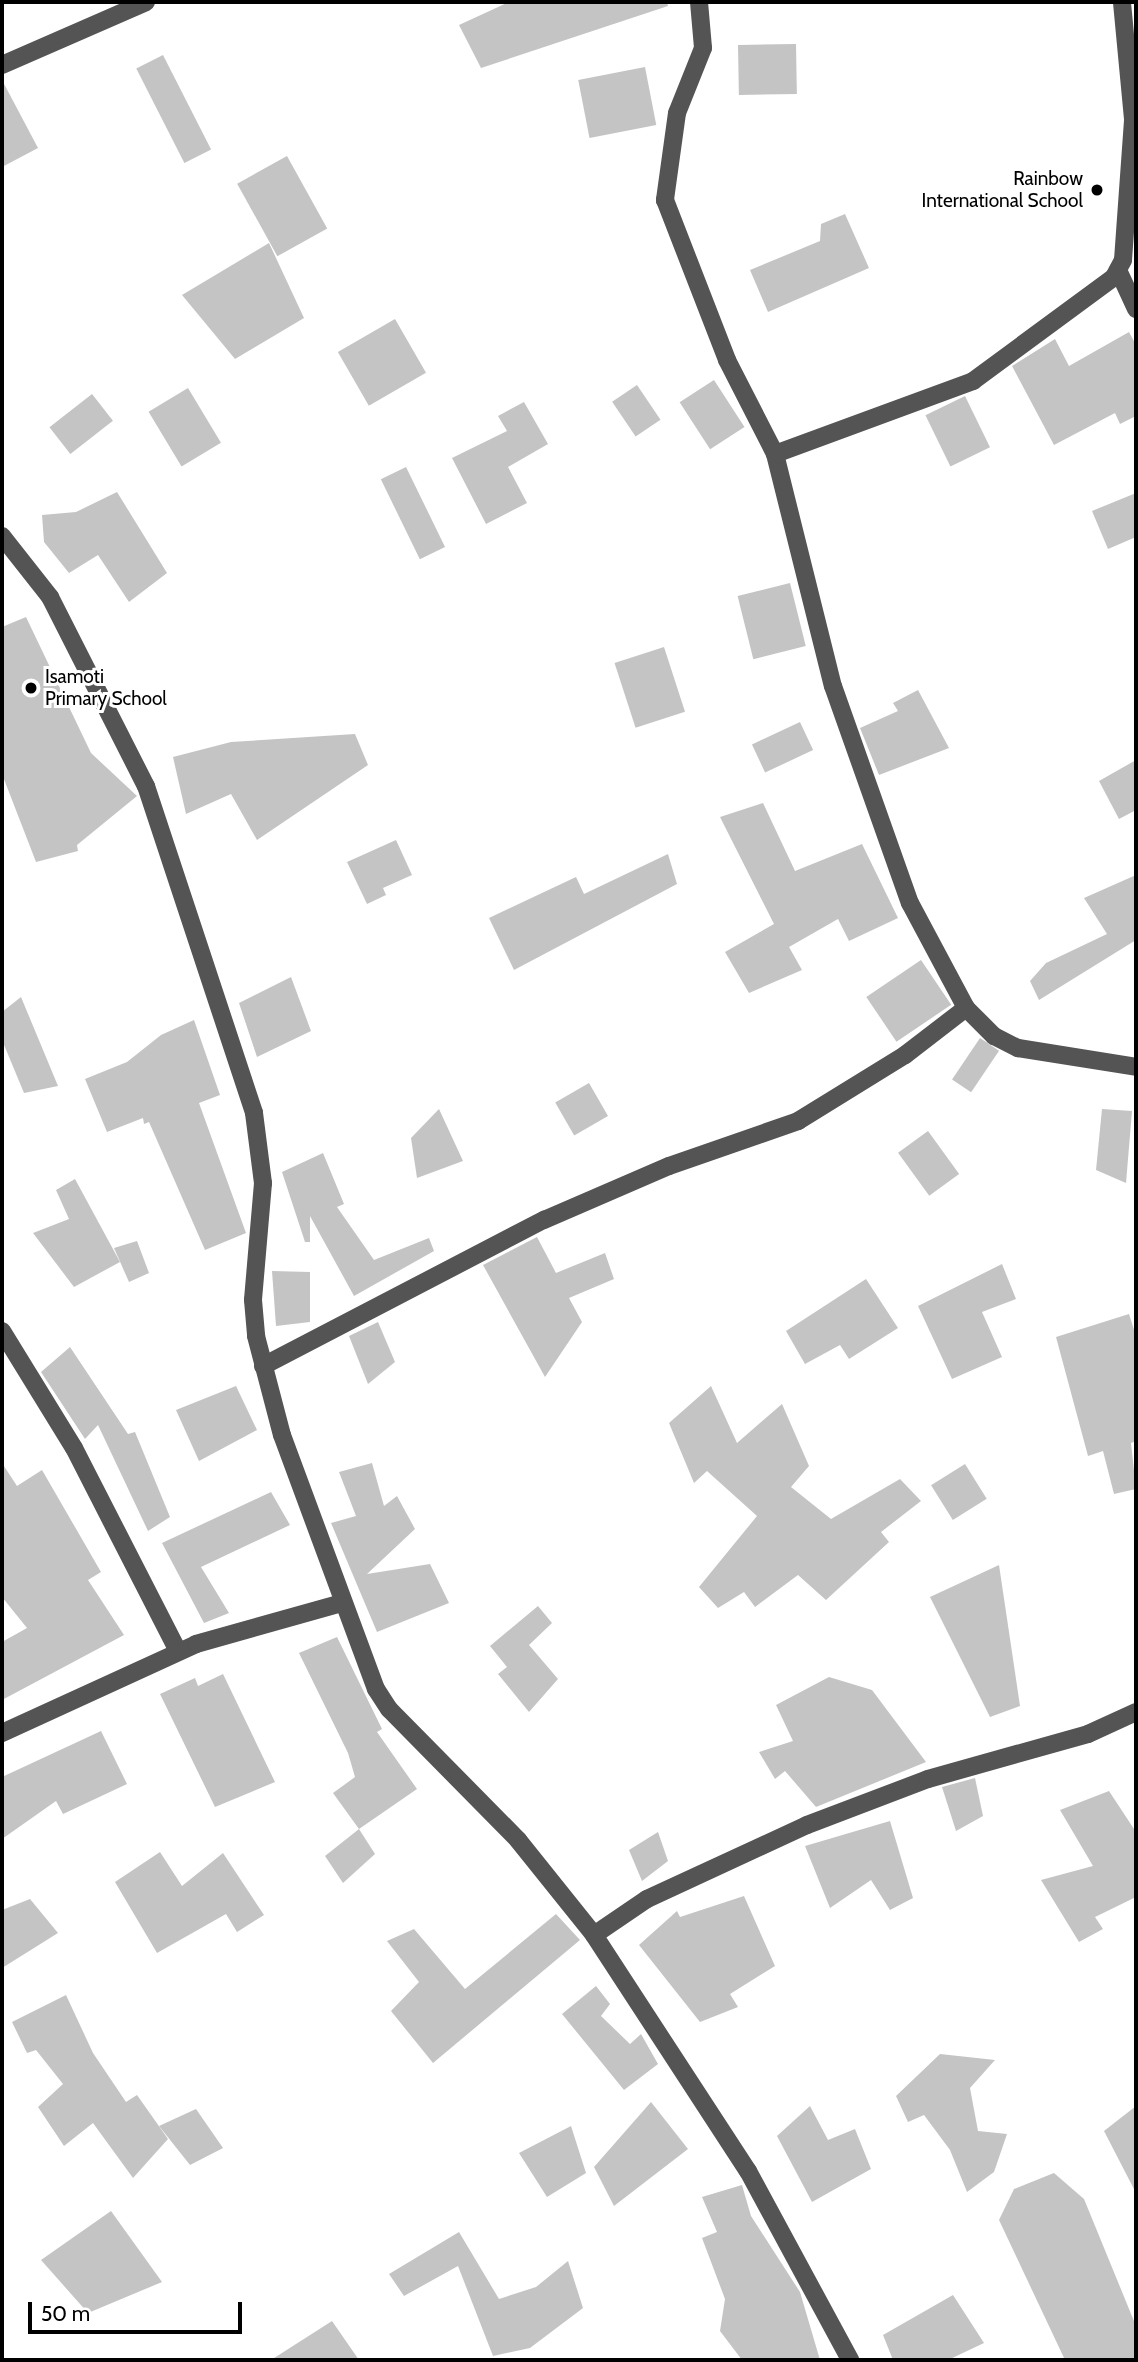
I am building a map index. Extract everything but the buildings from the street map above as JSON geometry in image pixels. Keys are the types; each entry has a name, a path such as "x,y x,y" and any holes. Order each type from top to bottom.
{"street":[{"path":"2,65 146,2"},
{"path":"699,2 703,48 677,113 665,200 727,360 775,454 832,687 874,811 925,938 966,1008 994,1036 1018,1048 1136,1067"},
{"path":"1122,2 1133,119 1118,270 1136,309"},
{"path":"775,454 974,381 1089,301 1118,270"},
{"path":"2,536 50,597 146,786 254,1113 263,1183 253,1300 263,1366 342,1603 389,1709 518,1840 594,1935 748,2171 850,2360"},
{"path":"263,1366 544,1220 669,1166 798,1121 905,1055 966,1008"},
{"path":"2,1331 74,1448 178,1651"},
{"path":"2,1733 178,1651 342,1603"},
{"path":"594,1935 659,1893 807,1825 928,1779 1088,1734 1136,1712"}],"place":[{"name":"Rainbow International School","path":"1097,190"},
{"name":"Isamoti Primary School","path":"31,688"}]}
